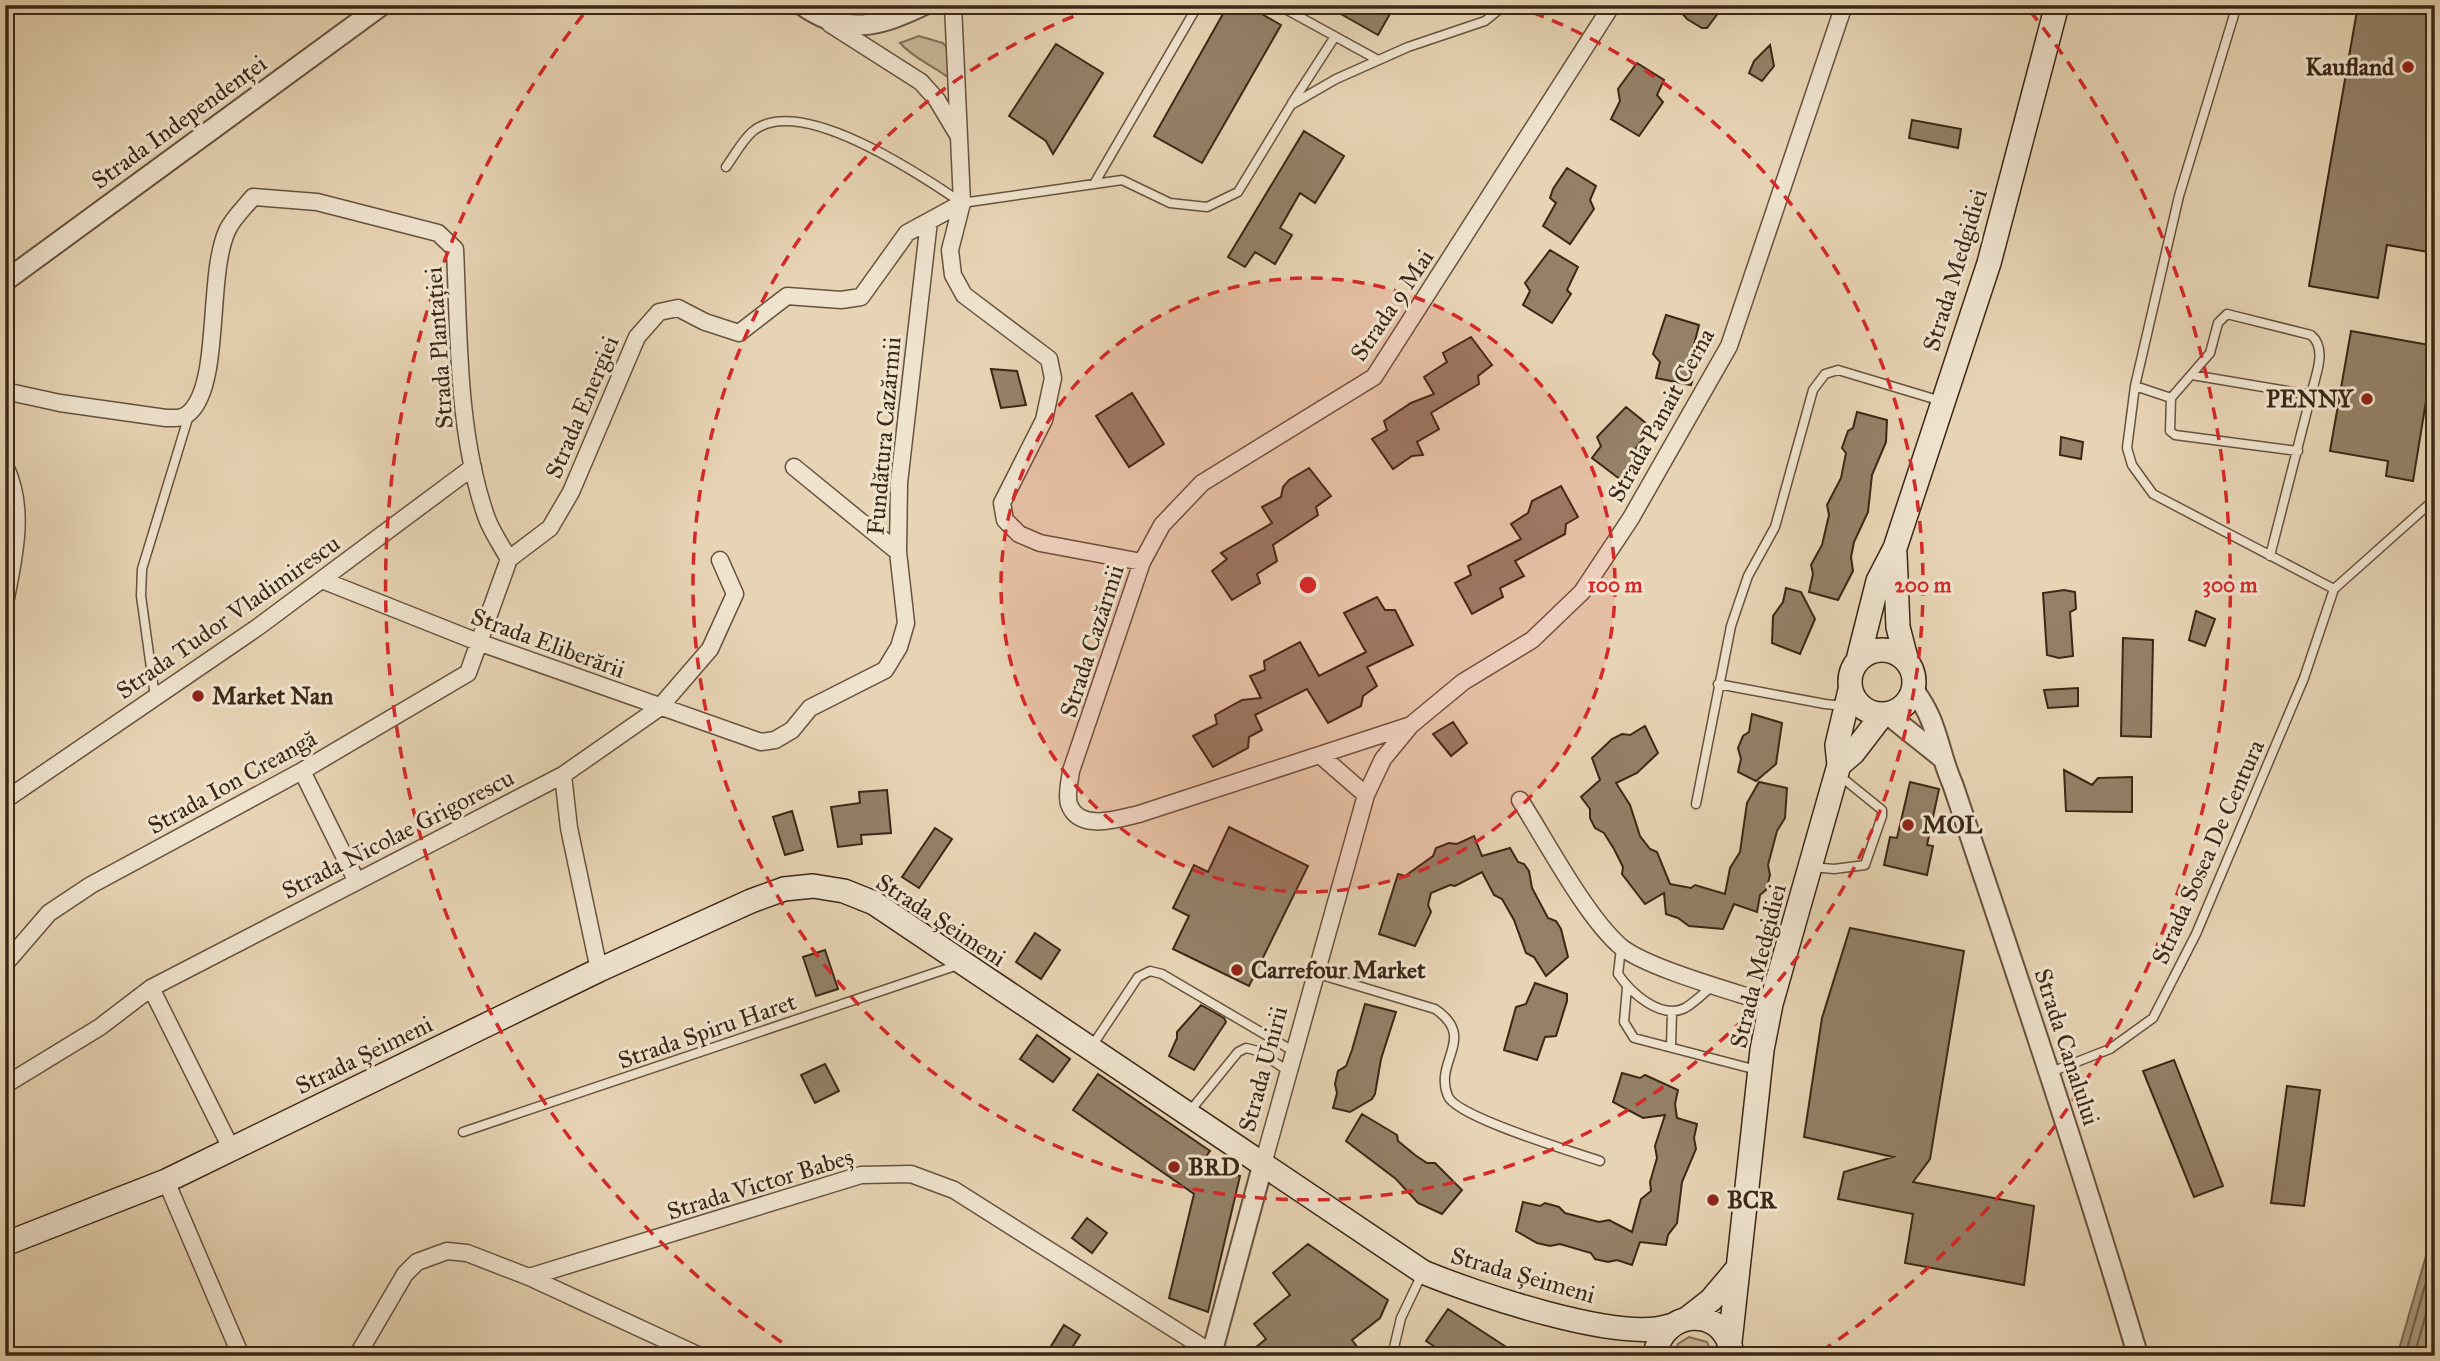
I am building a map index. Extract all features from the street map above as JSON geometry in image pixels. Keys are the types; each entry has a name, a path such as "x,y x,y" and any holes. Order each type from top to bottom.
{"main road":[{"name":"Strada Medgidiei","path":"1858,660 1878,581 1895,548 1941,401 1989,263 2057,5"},
{"name":"Strada Medgidiei","path":"1895,548 1898,627 1906,662"},
{"path":"1882,650 1900,655 1906,662 1911,670 1913,689 1904,705 1866,706 1850,674 1858,660 1865,654 1882,650"},
{"name":"Strada Medgidiei","path":"1837,769 1853,753 1866,706"},
{"name":"Strada Medgidiei","path":"1731,1349 1759,1071 1771,1004 1837,769 1837,745 1866,706"},
{"name":"Strada Șeimeni","path":"5,1244 166,1181 599,970 751,901 784,889 813,886 844,891 874,903 1423,1272 1489,1296 1622,1330 1649,1331 1678,1322"},
{"path":"1653,1356 1657,1344 1678,1322 1725,1286 1738,1268"},
{"path":"1678,1322 1713,1323 1731,1349"},
{"name":"Strada Șeimeni","path":"1622,1330 1639,1340 1653,1356"}],"street":[{"name":"Strada Independenței","path":"5,281 382,5"},
{"path":"802,5 921,82 937,100 961,140"},
{"path":"824,21 872,25 924,5"},
{"path":"953,5 962,203"},
{"name":"Strada 9 Mai","path":"1142,562 1162,526 1202,483 1374,377 1612,5"},
{"name":"Strada Panait Cerna","path":"1411,725 1464,682 1532,640 1582,592 1632,518 1729,346 1844,5"},
{"name":"Strada Plantației","path":"190,412 199,400 205,379 216,284 227,230 254,197 317,202 438,233 454,249 461,373 473,467 486,518 509,559"},
{"name":"Strada Cazărmii","path":"962,203 950,250 953,275 964,295 1049,359 1054,378 1044,420 1002,503 1005,520 1019,534 1040,543 1142,562 1072,771 1068,802 1073,811 1086,821 1108,821 1139,814 1411,725"},
{"name":"Strada Energiei","path":"509,559 550,527 571,492 637,337 659,312 678,308 705,323 738,333 787,296 841,300 861,297 907,233 962,203"},
{"name":"Fundătura Cazărmii","path":"761,742 784,735 810,708 869,681 894,660 905,623 898,552 899,484 929,221"},
{"path":"5,391 60,403 166,418 181,418 190,412"},
{"path":"5,466 14,484 18,534 5,603"},
{"name":"Strada Tudor Vladimirescu","path":"5,800 322,580 473,467"},
{"path":"794,467 898,552"},
{"path":"478,642 509,559"},
{"name":"Strada Nicolae Grigorescu","path":"5,1085 100,1027 151,988 564,775 659,708 710,649 735,594 720,560"},
{"name":"Strada Eliberării","path":"322,580 478,642 761,742"},
{"name":"Strada Ion Creangă","path":"5,964 49,913 92,885 302,771 468,673 478,642"},
{"name":"Strada Canalului","path":"1913,689 1928,709 1940,739 1941,757 2050,1073 2138,1356"},
{"name":"Strada Canalului","path":"1866,706 1941,757"},
{"name":"Strada Unirii","path":"1211,1354 1314,973 1366,795 1382,759 1411,725"},
{"path":"1320,755 1366,795"},
{"path":"302,771 356,880"},
{"path":"564,775 569,828 599,970"},
{"path":"1520,800 1597,920 1622,948 1649,962 1771,1004"},
{"path":"151,988 231,1149"},
{"name":"Strada Victor Babeș","path":"529,1277 861,1175 911,1174 954,1190 1211,1354"},
{"path":"166,1181 241,1356"},
{"path":"357,1356 405,1274 417,1262 432,1254 447,1251 467,1253 529,1277 700,1356"}],"lane":[{"path":"1094,184 1198,5"},
{"path":"1278,5 1378,60"},
{"path":"1291,106 1336,79 1378,60 1485,21 1505,5"},
{"path":"2237,5 2179,196 2136,387 2127,448 2132,465 2153,494 2334,589 2435,499"},
{"path":"726,167 752,131 773,122 790,119 817,125 859,144 918,173 962,203 1122,180 1170,203 1207,207 1238,192 1334,38"},
{"path":"2270,556 2298,452 2321,349 2318,341 2311,335 2227,314 2218,323 2210,353 2171,398 2169,430 2175,435 2298,452"},
{"path":"1696,804 1731,626 1748,576 1775,527 1813,390 1825,374 1838,370 1941,401"},
{"path":"2192,375 2311,395"},
{"path":"2136,387 2171,398"},
{"path":"155,697 141,596 142,569 190,412"},
{"name":"Strada Sosea De Centura","path":"2050,1073 2109,1049 2153,1018 2196,934 2304,678 2334,589"},
{"path":"1718,684 1866,706"},
{"path":"1810,867 1834,869 1865,865 1882,816 1882,810 1837,769"},
{"path":"1622,948 1618,974 1627,988 1650,1004 1672,1011 1685,1008 1714,984"},
{"name":"Strada Spiru Haret","path":"463,1132 961,964"},
{"path":"1090,1048 1138,977 1150,971 1162,974 1293,1051"},
{"path":"1314,973 1412,1000 1448,1018 1455,1030 1446,1084 1448,1097 1457,1107 1488,1121 1600,1161"},
{"path":"1627,988 1624,1022 1634,1038 1759,1071"},
{"path":"1671,1048 1672,1011"},
{"path":"1188,1114 1238,1052 1246,1048 1258,1051 1288,1071"},
{"path":"1392,1356 1401,1318 1423,1272"}],"shaded area":[{"path":"919,36 943,43 958,61 953,81 900,43"},
{"path":"1689,1337 1707,1342 1713,1356 1673,1356 1678,1344"}],"water":[{"path":"2435,1225 2435,1356 2397,1356"}],"building":[{"path":"1228,5 1246,5 1281,25 1202,163 1154,136"},
{"path":"1325,5 1395,5 1378,35"},
{"path":"1675,5 1724,5 1707,28 1702,28 1687,19"},
{"path":"2358,5 2435,5 2435,253 2387,245 2378,298 2309,286"},
{"path":"1056,44 1103,73 1053,154 1046,141 1009,116"},
{"path":"1770,45 1774,66 1762,81 1749,73 1754,61"},
{"path":"1637,63 1664,80 1657,95 1663,102 1639,136 1611,119 1620,101 1618,89"},
{"path":"1912,120 1961,129 1958,148 1909,138"},
{"path":"1304,131 1344,156 1315,203 1300,193 1280,228 1292,235 1275,264 1255,252 1245,267 1228,257"},
{"path":"1567,168 1596,186 1590,200 1594,209 1570,244 1543,226 1556,203 1550,198 1553,189"},
{"path":"1550,250 1578,267 1567,290 1571,294 1552,323 1523,305 1530,291 1525,283"},
{"path":"1666,315 1699,325 1693,349 1700,352 1691,385 1656,378 1660,362 1653,354"},
{"path":"2351,331 2435,346 2413,481 2386,476 2388,461 2330,451"},
{"path":"1471,337 1492,365 1478,376 1479,384 1431,413 1439,429 1417,442 1423,455 1412,456 1393,469 1372,439 1387,430 1384,421 1411,403 1434,394 1424,377 1447,362 1443,353"},
{"path":"991,369 1017,371 1026,405 1001,408"},
{"path":"1132,393 1164,444 1129,467 1096,416"},
{"path":"1626,407 1652,428 1636,448 1642,456 1621,480 1592,458 1601,446 1597,437"},
{"path":"1857,412 1887,420 1886,442 1872,475 1868,512 1854,542 1851,557 1853,571 1838,600 1809,592 1813,574 1811,565 1822,545 1829,515 1827,505 1841,478 1846,453 1842,448 1848,431 1853,428"},
{"path":"2061,437 2083,442 2081,459 2060,455"},
{"path":"1309,468 1331,496 1316,507 1318,515 1273,545 1277,561 1257,574 1260,583 1232,600 1212,571 1227,559 1221,553 1272,523 1262,507 1281,497 1283,487 1289,480"},
{"path":"1561,486 1578,517 1566,524 1565,534 1515,561 1524,576 1500,588 1503,597 1472,614 1455,583 1471,575 1468,566 1521,539 1511,524 1528,513 1532,501"},
{"path":"1786,588 1801,592 1815,619 1800,654 1772,643 1773,616 1783,602"},
{"path":"2064,590 2075,592 2076,609 2070,612 2073,656 2059,658 2047,655 2043,593"},
{"path":"1377,597 1385,610 1395,610 1413,645 1367,667 1377,686 1363,696 1361,706 1328,723 1307,689 1255,715 1262,730 1249,737 1248,748 1213,767 1193,736 1217,724 1215,715 1242,700 1261,698 1250,676 1265,670 1264,661 1300,642 1319,676 1366,652 1344,613"},
{"path":"2196,611 2215,619 2205,646 2189,640"},
{"path":"2123,638 2153,640 2151,737 2121,736"},
{"path":"2078,688 2078,706 2048,708 2044,690"},
{"path":"1752,714 1782,723 1776,764 1756,781 1738,772 1741,759 1738,748 1743,736 1749,732"},
{"path":"1453,722 1467,743 1451,756 1433,734"},
{"path":"1645,726 1658,753 1637,773 1616,783 1630,805 1640,836 1650,849 1657,852 1670,884 1691,888 1695,885 1725,894 1730,868 1740,852 1747,803 1759,782 1787,788 1785,818 1777,831 1768,865 1770,875 1766,890 1760,895 1757,912 1734,904 1723,929 1689,926 1666,914 1664,893 1645,904 1622,874 1623,867 1614,849 1604,833 1595,828 1590,818 1590,809 1581,797 1600,780 1592,758 1612,739 1622,734 1630,735"},
{"path":"2064,770 2092,785 2098,778 2132,777 2132,812 2066,811"},
{"path":"1910,782 1939,789 1927,845 1933,846 1927,875 1884,865 1890,837 1897,838"},
{"path":"887,790 891,833 861,835 862,844 838,847 831,807 860,803 859,792"},
{"path":"792,811 803,850 785,855 773,817"},
{"path":"1229,827 1308,866 1249,986 1173,949 1189,916 1173,908 1194,865 1208,872"},
{"path":"935,828 952,839 919,888 902,877"},
{"path":"1474,836 1482,856 1510,848 1518,862 1524,864 1529,871 1532,888 1548,918 1556,921 1561,929 1568,957 1546,976 1534,957 1526,953 1514,920 1502,899 1494,895 1482,872 1455,886 1450,885 1431,893 1428,905 1431,912 1415,946 1379,934 1398,874 1405,876 1433,856 1436,848 1449,843 1457,844"},
{"path":"1850,928 1964,951 1930,1159 1913,1182 2034,1206 2024,1285 1905,1263 1913,1214 1838,1199 1844,1172 1893,1157 1804,1137 1822,1018"},
{"path":"1035,933 1060,950 1041,979 1016,962"},
{"path":"825,950 838,989 816,996 803,957"},
{"path":"1535,983 1567,994 1556,1036 1545,1037 1537,1060 1504,1050 1516,1007 1526,1004"},
{"path":"1365,1004 1396,1012 1381,1059 1375,1094 1372,1099 1350,1112 1333,1108 1337,1093 1335,1084 1338,1071 1346,1066 1352,1050"},
{"path":"1201,1005 1224,1018 1226,1022 1194,1070 1169,1056 1177,1032"},
{"path":"1037,1035 1070,1059 1053,1082 1020,1059"},
{"path":"2174,1060 2223,1186 2194,1197 2143,1071"},
{"path":"825,1064 839,1091 815,1103 801,1075"},
{"path":"1622,1073 1640,1078 1645,1075 1678,1090 1675,1104 1677,1118 1697,1124 1694,1138 1696,1149 1682,1182 1677,1223 1668,1235 1666,1245 1640,1242 1632,1265 1617,1260 1608,1262 1595,1259 1591,1253 1560,1244 1550,1246 1537,1243 1516,1231 1523,1202 1540,1206 1545,1203 1559,1207 1565,1213 1599,1222 1609,1220 1632,1232 1641,1199 1651,1191 1650,1182 1657,1158 1655,1146 1665,1115 1643,1118 1613,1102"},
{"path":"1098,1074 1210,1151 1198,1167 1240,1176 1208,1312 1169,1298 1194,1194 1073,1110"},
{"path":"2287,1086 2320,1090 2304,1206 2271,1203"},
{"path":"1362,1114 1397,1135 1398,1141 1415,1155 1427,1163 1435,1163 1462,1190 1442,1214 1418,1203 1396,1179 1346,1141"},
{"path":"1087,1218 1107,1233 1092,1253 1072,1238"},
{"path":"1308,1244 1388,1300 1380,1318 1352,1340 1364,1356 1245,1356 1266,1339 1254,1324 1290,1295 1273,1273"},
{"path":"1448,1309 1520,1356 1449,1356 1426,1341"},
{"path":"1064,1325 1080,1335 1067,1356 1045,1356"}],"place":[{"name":"Kaufland","path":"2408,67"},
{"name":"PENNY","path":"2367,399"},
{"name":"Market Nan","path":"198,696"},
{"name":"MOL","path":"1908,825"},
{"name":"Carrefour Market","path":"1237,970"},
{"name":"BRD","path":"1174,1167"},
{"name":"BCR","path":"1713,1200"}]}
